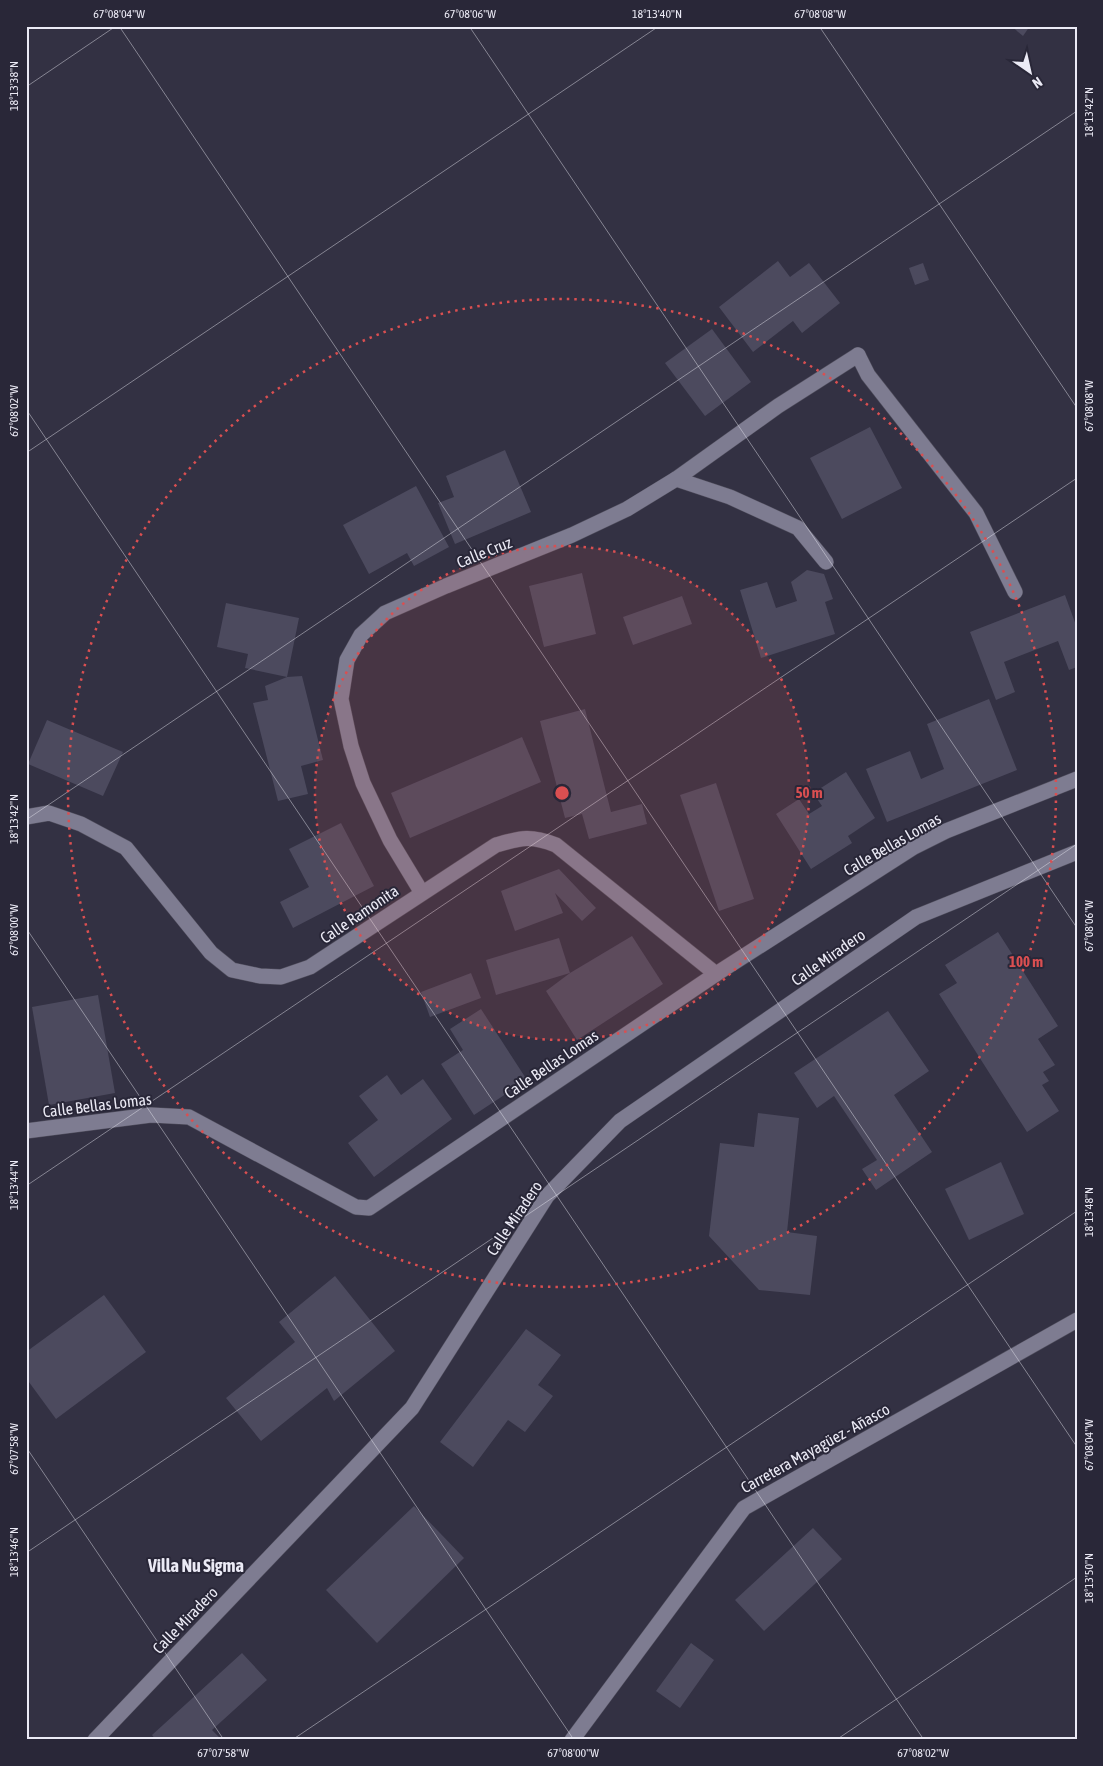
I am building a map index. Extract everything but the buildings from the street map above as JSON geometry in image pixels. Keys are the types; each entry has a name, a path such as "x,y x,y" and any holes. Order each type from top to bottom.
{"street":[{"name":"Calle Cruz","path":"422,893 390,840 364,783 351,746 341,699 347,660 361,635 385,613 572,535 627,509 676,479 778,406 858,355 868,375 976,513 1015,592"},
{"path":"676,479 730,496 798,528 826,562"},
{"name":"Calle Bellas Lomas","path":"26,1131 151,1115 189,1117 356,1208 369,1208 716,974 914,847 946,831 1077,779"},
{"name":"Calle Ramonita","path":"26,817 49,813 81,824 126,848 211,953 232,970 260,976 280,977 310,967 496,845 522,838 541,840 556,845 716,974"},
{"name":"Calle Miradero","path":"95,1740 412,1408 547,1196 620,1121 916,917 1077,852"},
{"name":"Carretera Mayagüez - Añasco","path":"572,1740 744,1508 1077,1320"}],"district":[{"name":"Villa Nu Sigma","path":"196,1565"}]}
